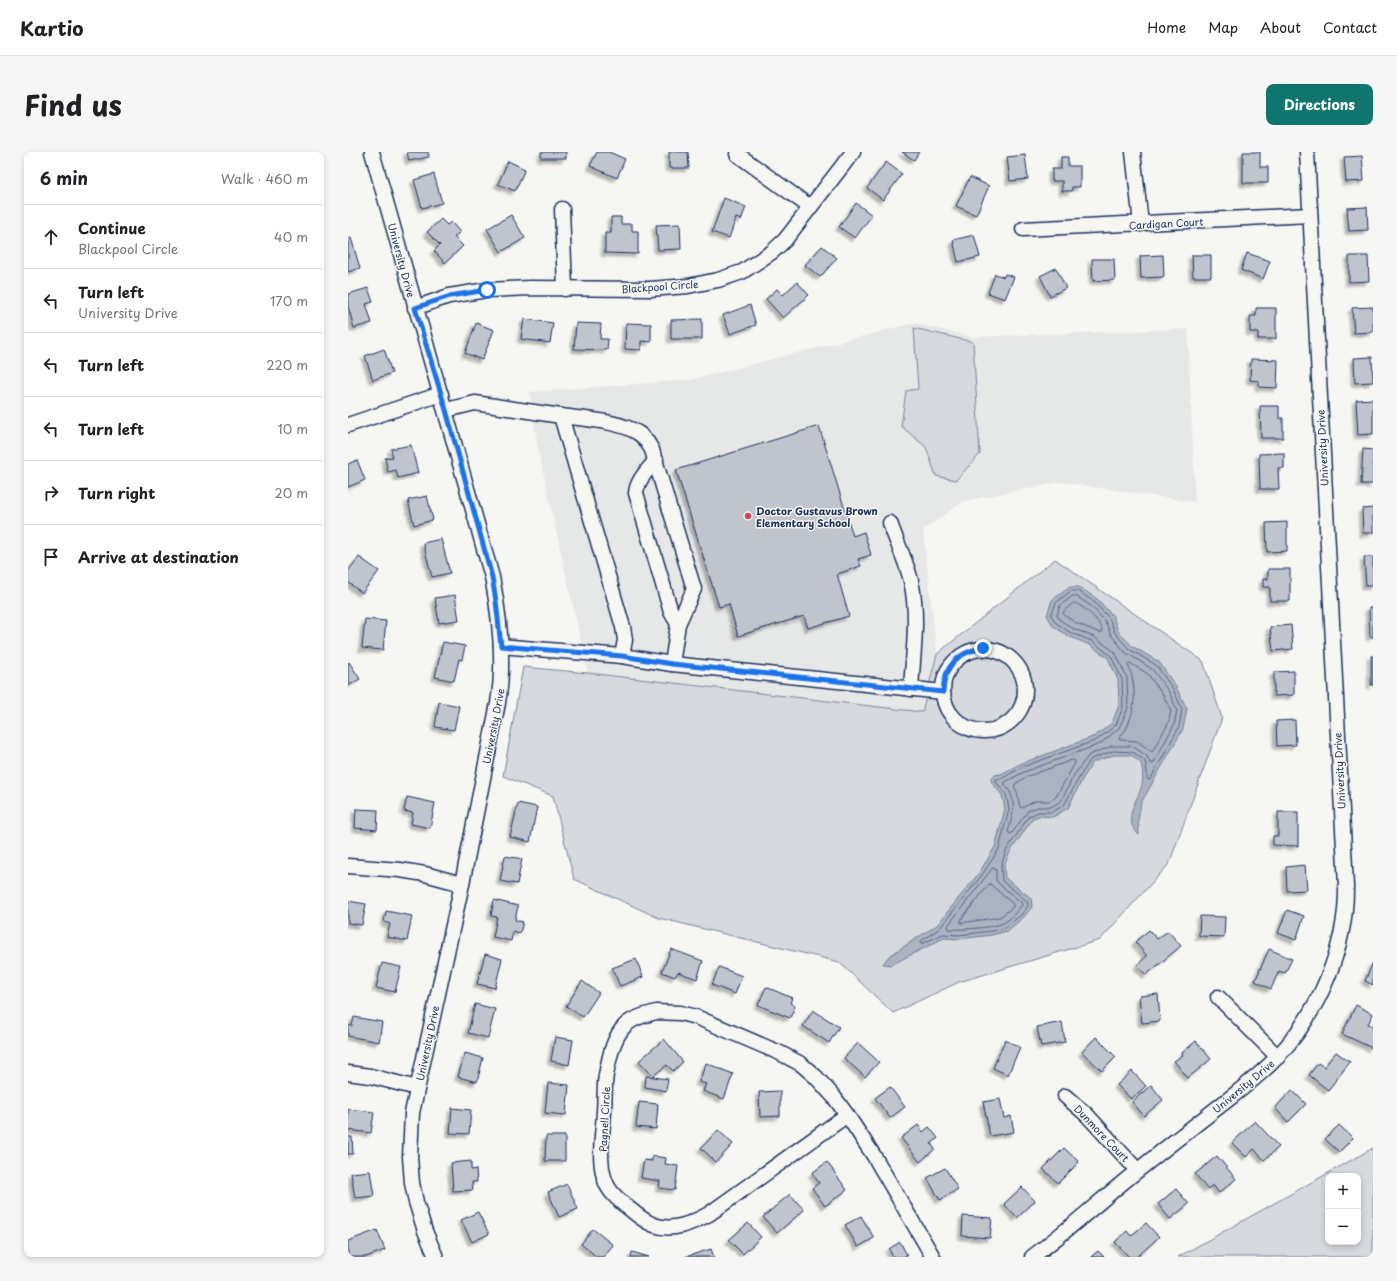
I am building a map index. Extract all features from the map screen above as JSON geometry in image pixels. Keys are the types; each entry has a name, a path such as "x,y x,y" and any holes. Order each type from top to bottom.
{"street":[{"name":"University Drive","path":"372,152 492,577 501,646 501,684 498,703 462,884 412,1113 410,1138 412,1183 425,1231 436,1257"},
{"name":"Blackpool Circle","path":"415,308 450,296 507,288 565,289 688,286 718,280 742,272 772,252 785,240 853,152"},
{"path":"1133,152 1141,224"},
{"name":"University Drive","path":"1032,1257 1137,1170 1253,1080 1278,1057 1294,1037 1325,984 1343,924 1346,905 1307,152"},
{"path":"737,154 810,207"},
{"path":"562,209 565,289"},
{"name":"Cardigan Court","path":"1023,229 1310,215"},
{"path":"348,424 441,394"},
{"path":"446,410 475,403 620,425 639,433 647,441 656,460 694,589 678,624 672,664"},
{"path":"561,416 624,627 622,656"},
{"path":"656,460 639,481 636,493 671,612 678,624"},
{"path":"890,523 911,580 913,596 915,636 910,689"},
{"path":"501,646 622,656 672,664 943,692"},
{"path":"983,648 1001,652 1016,662 1021,670 1026,688 1024,702 1018,714 1012,721 1004,726 986,731 968,728 953,717 944,700 943,692 943,682 946,673 957,658 974,649 983,648"},
{"path":"348,866 400,870 425,874 462,884"},
{"path":"1218,997 1278,1057"},
{"name":"Pagnell Circle","path":"847,1115 709,1214 693,1223 683,1226 662,1227 645,1220 616,1197 608,1187 604,1176 602,1161 606,1076 611,1054 618,1034 632,1020 646,1015 656,1012 680,1013 696,1017 780,1053 800,1064 816,1077 847,1115 874,1156 932,1257"},
{"path":"348,1073 370,1076 417,1088"},
{"name":"Dunmore Court","path":"1065,1096 1087,1115 1137,1170"}],"shaded area":[{"name":"Doctor Gustavus Brown Elementary School","path":"914,323 972,337 1188,329 1195,502 1060,482 964,501 923,530 937,654 922,712 588,673 538,449 530,392 690,380"},
{"path":"914,328 973,342 980,454 956,480 936,476 926,447 901,426 906,391 918,389"},
{"path":"1055,559 1203,661 1222,718 1169,864 1100,940 959,982 893,1013 839,962 659,918 574,879 553,796 503,776 523,667 588,673 922,712 937,654"},
{"path":"1373,1148 1373,1257 1178,1257 1325,1175 1325,1245 1361,1245 1361,1173 1328,1173"}],"water":[{"path":"1070,587 1079,587 1097,599 1113,616 1118,631 1132,646 1159,662 1176,687 1187,709 1183,729 1141,803 1138,820 1139,835 1132,824 1131,813 1143,781 1141,763 1131,755 1114,755 1093,762 1068,808 1053,817 1039,816 1033,818 1010,852 1004,866 1005,878 1031,898 1032,907 1024,917 1007,931 992,935 959,939 944,938 891,965 883,964 889,956 937,925 979,873 995,847 1005,809 1002,795 992,783 991,778 1020,764 1095,736 1112,723 1119,705 1118,680 1108,658 1090,645 1070,637 1053,626 1047,615 1052,600"}],"building":[{"path":"407,152 428,152 429,157 409,161"},
{"path":"541,152 566,152 566,158 541,158"},
{"path":"597,152 609,152 625,159 617,178 590,166"},
{"path":"669,152 688,152 689,168 669,168"},
{"path":"902,152 919,152 914,160"},
{"path":"1243,152 1260,152 1260,167 1268,167 1268,183 1243,183"},
{"path":"1025,155 1028,179 1010,181 1007,157"},
{"path":"1362,156 1364,181 1346,182 1344,157"},
{"path":"1061,157 1068,157 1068,166 1080,166 1080,187 1072,187 1072,191 1062,191 1062,181 1052,181 1052,169 1061,169"},
{"path":"508,161 525,169 515,191 498,184"},
{"path":"886,162 902,174 883,200 867,188"},
{"path":"434,174 442,203 422,208 414,180"},
{"path":"970,177 989,186 976,215 956,206"},
{"path":"724,198 746,207 741,220 736,218 729,238 712,232"},
{"path":"856,203 872,215 855,238 839,227"},
{"path":"1367,207 1368,230 1349,231 1347,208"},
{"path":"511,215 525,238 501,252 487,229"},
{"path":"611,217 621,217 621,224 632,224 632,231 638,231 638,254 605,253 605,233 611,233"},
{"path":"441,219 447,225 451,222 460,232 454,237 463,246 445,263 434,251 440,245 427,232"},
{"path":"680,224 681,249 658,250 656,225"},
{"path":"974,235 980,257 958,262 953,240"},
{"path":"351,238 360,268 348,272 348,239"},
{"path":"822,246 837,258 820,277 805,265"},
{"path":"1247,253 1270,261 1263,279 1241,270"},
{"path":"1163,255 1164,277 1141,278 1140,256"},
{"path":"1192,255 1211,255 1211,277 1193,277"},
{"path":"1349,256 1368,256 1369,281 1349,282"},
{"path":"1092,259 1114,259 1115,280 1093,281"},
{"path":"1056,268 1066,288 1050,296 1040,276"},
{"path":"995,274 1004,277 1005,274 1014,277 1005,299 988,293"},
{"path":"797,282 809,295 783,318 766,299 777,289 783,295"},
{"path":"368,288 373,302 366,304 372,323 354,328 348,306 348,294"},
{"path":"750,305 756,325 730,334 723,315"},
{"path":"1373,307 1373,332 1354,333 1352,308"},
{"path":"1256,308 1276,308 1276,339 1258,339 1258,332 1250,332 1250,316 1256,316"},
{"path":"524,319 553,323 550,343 521,339"},
{"path":"702,319 702,339 671,339 671,320"},
{"path":"476,323 494,330 482,360 465,353"},
{"path":"576,323 601,324 600,339 608,339 607,350 574,349"},
{"path":"626,323 651,324 651,342 641,341 641,350 625,349"},
{"path":"384,349 392,373 373,380 365,356"},
{"path":"1372,357 1373,382 1355,383 1354,358"},
{"path":"1251,359 1278,360 1277,388 1259,387 1259,381 1250,380"},
{"path":"1373,399 1373,434 1358,435 1356,400"},
{"path":"1260,406 1279,406 1279,418 1283,418 1283,438 1261,438"},
{"path":"819,426 853,536 864,532 871,555 858,559 861,566 837,574 849,616 808,628 804,616 738,636 729,604 719,607 676,470"},
{"path":"411,445 418,473 398,478 396,470 388,472 385,458 393,457 391,449"},
{"path":"1363,449 1373,450 1373,484 1361,484"},
{"path":"1284,453 1284,468 1278,468 1279,489 1260,489 1259,454"},
{"path":"357,460 365,480 348,487 348,464"},
{"path":"427,496 433,520 414,525 408,500"},
{"path":"1373,508 1373,533 1363,533 1362,509"},
{"path":"1287,522 1287,551 1267,552 1266,523"},
{"path":"441,539 450,573 432,577 423,543"},
{"path":"359,557 379,571 362,593 348,582 348,571"},
{"path":"1364,557 1373,557 1373,586 1366,586"},
{"path":"1268,569 1290,569 1290,601 1270,601 1270,587 1263,587 1263,579 1268,579"},
{"path":"455,595 459,620 439,623 435,598"},
{"path":"1369,607 1373,607 1373,637 1370,637"},
{"path":"365,619 386,621 383,650 362,648"},
{"path":"1291,625 1293,649 1273,651 1270,627"},
{"path":"443,642 465,646 462,660 459,659 454,681 435,677"},
{"path":"1371,656 1373,656 1373,685 1371,685"},
{"path":"349,662 360,679 348,686 348,663"},
{"path":"1294,671 1294,695 1274,696 1274,672"},
{"path":"439,702 459,706 454,730 435,727"},
{"path":"1295,720 1296,745 1277,746 1276,721"},
{"path":"407,797 435,803 430,828 411,824 413,813 404,811"},
{"path":"518,803 537,807 530,842 510,837"},
{"path":"356,809 378,810 377,830 355,828"},
{"path":"1278,812 1298,812 1298,846 1273,845 1273,836 1278,836"},
{"path":"505,856 522,859 517,884 500,881"},
{"path":"1305,865 1307,890 1287,891 1286,867"},
{"path":"494,900 518,906 515,920 523,922 520,933 513,931 511,941 493,937 497,917 491,916"},
{"path":"348,901 366,904 362,925 348,923"},
{"path":"1287,910 1304,916 1296,940 1278,933"},
{"path":"386,911 412,916 407,941 387,937 390,924 384,922"},
{"path":"1200,916 1225,917 1224,937 1199,936"},
{"path":"1149,930 1157,939 1168,931 1181,946 1146,975 1137,965 1147,956 1135,942"},
{"path":"671,949 703,961 697,979 678,972 675,977 662,972"},
{"path":"1269,949 1292,959 1285,973 1279,971 1271,989 1255,981"},
{"path":"485,954 502,959 495,988 477,984"},
{"path":"636,959 643,977 620,986 612,968"},
{"path":"1373,962 1373,985 1365,981"},
{"path":"382,963 401,967 395,992 376,988"},
{"path":"719,967 742,976 735,994 712,985"},
{"path":"582,981 599,993 583,1017 566,1006"},
{"path":"766,987 792,998 790,1003 795,1006 790,1018 758,1005"},
{"path":"1158,994 1160,1021 1142,1023 1139,996"},
{"path":"475,1004 495,1009 488,1038 468,1033"},
{"path":"1356,1005 1373,1014 1368,1024 1373,1026 1372,1048 1342,1034"},
{"path":"813,1010 839,1027 829,1043 803,1026"},
{"path":"354,1017 382,1022 379,1042 348,1036 348,1025 352,1026"},
{"path":"1062,1022 1065,1042 1041,1046 1037,1027"},
{"path":"555,1037 573,1040 569,1065 551,1061"},
{"path":"1096,1037 1116,1057 1102,1071 1082,1052"},
{"path":"664,1039 683,1062 673,1071 667,1065 653,1076 639,1061"},
{"path":"1005,1040 1020,1047 1008,1075 993,1068"},
{"path":"1196,1041 1211,1059 1188,1078 1174,1061 1183,1055 1182,1053"},
{"path":"858,1043 879,1062 865,1077 844,1058"},
{"path":"1336,1052 1350,1062 1328,1090 1309,1075 1318,1063 1324,1067"},
{"path":"465,1053 483,1058 477,1082 458,1077"},
{"path":"706,1063 733,1074 724,1099 703,1091 706,1084 699,1082"},
{"path":"1132,1071 1146,1086 1131,1099 1117,1085"},
{"path":"646,1076 668,1079 666,1091 645,1087"},
{"path":"548,1083 569,1085 566,1115 545,1113"},
{"path":"1151,1085 1163,1100 1144,1116 1132,1102"},
{"path":"890,1087 905,1107 890,1118 875,1098"},
{"path":"1292,1090 1306,1104 1288,1122 1275,1108"},
{"path":"780,1091 780,1116 760,1117 759,1092"},
{"path":"1000,1099 1004,1118 1011,1116 1014,1132 990,1136 983,1102"},
{"path":"639,1102 658,1104 656,1129 636,1127"},
{"path":"452,1108 471,1110 469,1134 450,1133"},
{"path":"348,1109 374,1112 371,1133 348,1130"},
{"path":"1255,1121 1279,1147 1264,1160 1254,1149 1246,1157 1232,1143"},
{"path":"918,1125 923,1132 929,1127 938,1138 931,1144 935,1149 920,1162 901,1138"},
{"path":"1339,1125 1353,1138 1339,1152 1325,1139"},
{"path":"718,1130 733,1144 716,1162 701,1148"},
{"path":"546,1136 565,1136 565,1161 545,1161"},
{"path":"348,1137 352,1137 353,1154 348,1154"},
{"path":"1064,1148 1079,1162 1058,1183 1043,1169"},
{"path":"652,1156 666,1158 665,1164 678,1166 675,1190 659,1188 660,1181 641,1178 644,1160 652,1161"},
{"path":"1217,1156 1236,1179 1219,1193 1213,1185 1207,1189 1195,1174"},
{"path":"471,1161 471,1170 476,1169 477,1182 472,1182 473,1190 453,1191 451,1163"},
{"path":"827,1162 847,1190 825,1206 812,1188 819,1183 812,1173"},
{"path":"945,1168 958,1189 940,1200 927,1178"},
{"path":"370,1171 374,1196 355,1198 351,1173"},
{"path":"567,1184 578,1209 559,1217 548,1192"},
{"path":"1022,1187 1035,1201 1017,1218 1004,1204"},
{"path":"1176,1189 1189,1204 1170,1219 1158,1204"},
{"path":"790,1194 804,1210 777,1233 763,1217"},
{"path":"478,1212 489,1234 472,1242 461,1220"},
{"path":"861,1216 874,1238 858,1247 845,1225"},
{"path":"963,1216 992,1218 990,1238 962,1236"},
{"path":"748,1223 761,1237 743,1254 729,1240"},
{"path":"1146,1223 1159,1237 1137,1257 1129,1257 1115,1242 1127,1231 1131,1236"},
{"path":"593,1229 613,1245 603,1257 597,1257 581,1244"},
{"path":"377,1230 385,1250 366,1257 348,1257 348,1241"},
{"path":"900,1242 907,1255 904,1257 893,1257 889,1249"},
{"path":"711,1249 714,1257 685,1257"},
{"path":"1098,1251 1104,1257 1091,1257"},
{"path":"632,1252 649,1257 631,1257"}],"place":[{"name":"Doctor Gustavus Brown Elementary School","path":"748,516"}],"route":[{"path":"487,290 466,292 415,308 446,410 492,577 501,646 622,656 672,664 943,692 943,682 946,673 957,658 974,649 983,648"}]}
